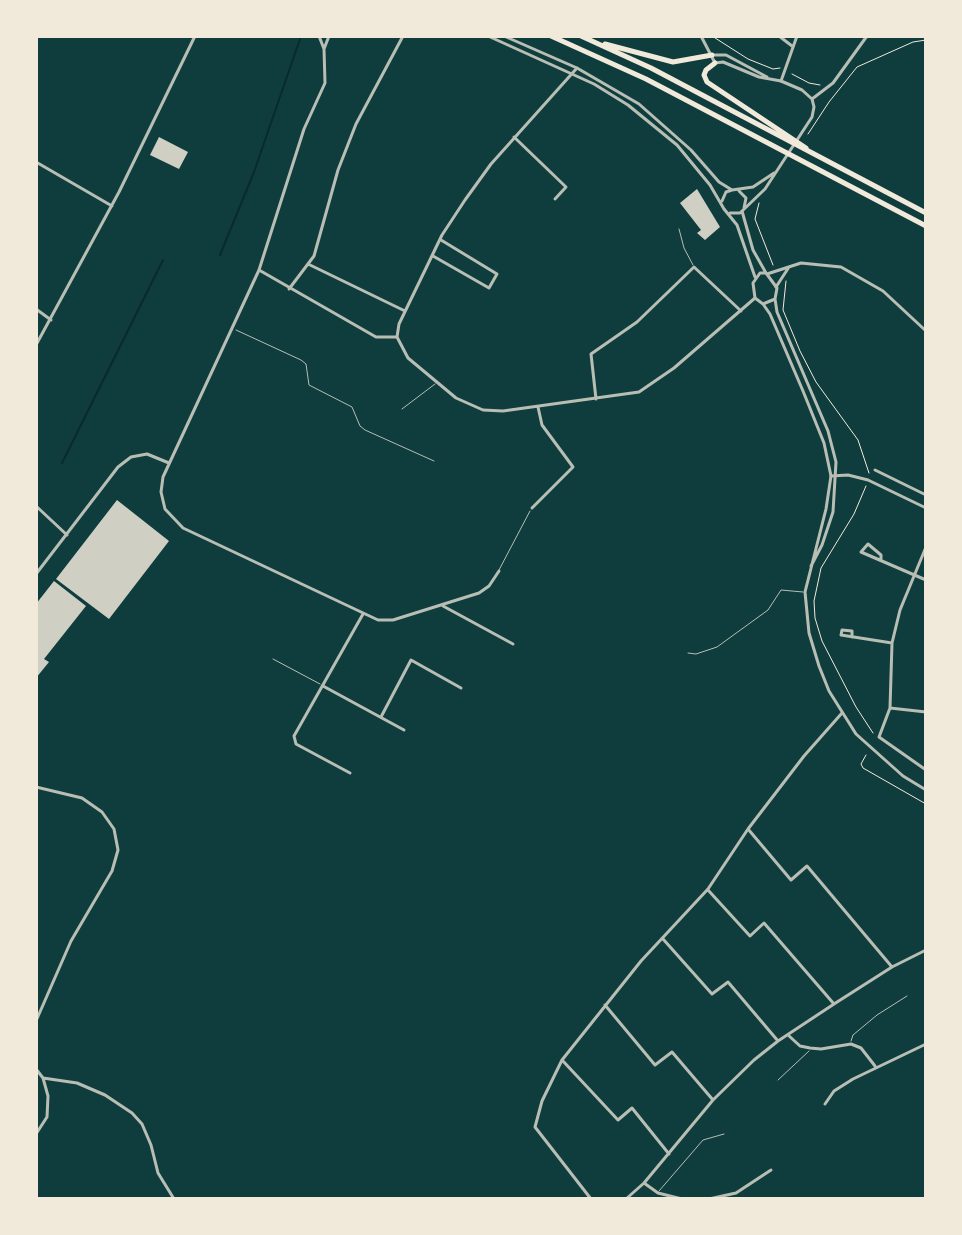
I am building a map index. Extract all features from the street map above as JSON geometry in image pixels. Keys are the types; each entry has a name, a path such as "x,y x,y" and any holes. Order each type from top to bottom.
{"highway":[{"path":"551,36 646,79 926,226"},
{"path":"581,36 651,68 926,213"},
{"path":"588,39 673,62 712,55"},
{"path":"715,63 704,75 713,88 791,136 823,160"}],"street":[{"path":"36,345 112,206 195,36"},
{"path":"319,36 324,49 325,83 304,129 259,270 169,463 161,492 165,509 183,528 378,620 393,620 443,606 485,590 499,571"},
{"path":"324,49 329,36"},
{"path":"289,289 314,256 334,183 356,124 403,36"},
{"path":"488,36 573,74 628,105 690,157 724,209 730,213 748,251 755,277 752,289 755,298 763,304 819,429 831,476 805,592 813,649 829,691 856,734 903,776 926,790"},
{"path":"504,36 577,68 639,104 691,150 719,182 732,190 758,185 774,173"},
{"path":"701,36 715,63 723,62 759,77 781,81 802,90 812,99 814,112 806,132 760,195 743,209 730,213"},
{"path":"779,36 792,46"},
{"path":"781,81 797,36"},
{"path":"812,99 833,83 867,36"},
{"path":"712,55 734,58 769,78"},
{"path":"577,68 491,164 441,240 399,324 397,337 408,358 456,398 483,410 538,407 639,392 661,379 755,298"},
{"path":"514,137 566,187 555,199"},
{"path":"36,162 112,206"},
{"path":"722,202 726,192 732,190"},
{"path":"739,191 746,198 743,209 753,250 776,287"},
{"path":"433,256 489,288 497,274 441,240"},
{"path":"755,277 810,263 841,267 883,291 926,331"},
{"path":"308,264 405,311"},
{"path":"596,399 591,354 637,322 694,267 741,311"},
{"path":"789,267 776,287 777,312 828,431 837,476 833,512 811,566"},
{"path":"259,270 376,337 397,337"},
{"path":"763,304 775,299"},
{"path":"36,309 51,320"},
{"path":"532,508 573,467 542,425 538,407"},
{"path":"36,574 118,467 131,457 147,454 169,463"},
{"path":"875,470 926,495"},
{"path":"831,476 868,480 926,508"},
{"path":"36,506 67,535"},
{"path":"881,560 881,555 868,544 861,552 926,580"},
{"path":"926,547 900,610 892,643 890,708 879,737 926,770"},
{"path":"443,606 513,644"},
{"path":"350,773 296,744 294,736 363,614"},
{"path":"852,637 892,643"},
{"path":"381,717 411,660 461,688"},
{"path":"323,686 404,730"},
{"path":"890,708 926,712"},
{"path":"591,1199 535,1127 562,1060 641,961 708,889 748,829 804,756 842,713"},
{"path":"36,787 82,798 102,812 114,829 118,850 112,871 71,941 36,1021"},
{"path":"748,829 791,880 807,866 892,967"},
{"path":"708,889 750,936 764,923 834,1004"},
{"path":"663,939 712,994 728,982 778,1041"},
{"path":"626,1199 644,1183 713,1100 778,1041 892,967 926,950"},
{"path":"605,1005 655,1065 672,1052 713,1100"},
{"path":"788,1035 800,1046 810,1048 851,1044 861,1048 875,1066"},
{"path":"825,1104 834,1091 875,1066 926,1044"},
{"path":"562,1060 618,1120 632,1108 669,1154"},
{"path":"36,1069 43,1078 48,1096 47,1117 36,1134"},
{"path":"43,1078 77,1083 105,1095 132,1113 142,1124 158,1173 174,1199"},
{"path":"709,1199 736,1193 771,1170"},
{"path":"644,1183 658,1193 682,1199"}],"lane":[{"path":"679,229 694,267"},
{"path":"233,329 301,360 306,364 309,385 352,407 365,430 434,461"},
{"path":"402,409 438,383"},
{"path":"499,571 532,508"},
{"path":"688,653 707,650 727,641 768,610 781,590 805,592"},
{"path":"273,659 323,686"},
{"path":"851,1044 853,1035 907,996"},
{"path":"778,1080 807,1055 810,1048"},
{"path":"658,1193 703,1140 724,1134"}],"path":[{"path":"712,36 748,59 820,85 829,102"},
{"path":"806,132 857,67 913,42 926,40"},
{"path":"759,202 755,219 769,261 778,271"},
{"path":"783,277 786,281 783,310 816,382 858,440 868,467 868,480 854,514 821,568 814,601 822,641 863,721 879,737"},
{"path":"866,755 861,764 863,768 926,804"}],"building":[{"path":"159,137 188,152 179,169 150,155"},
{"path":"697,189 720,227 705,240 697,233 701,230 680,203"},
{"path":"117,500 169,541 109,619 56,579"},
{"path":"54,581 86,606 44,659 49,662 36,678 36,604"}],"waterway":[{"path":"220,255 254,172 300,39"},
{"path":"62,463 163,260"}]}
